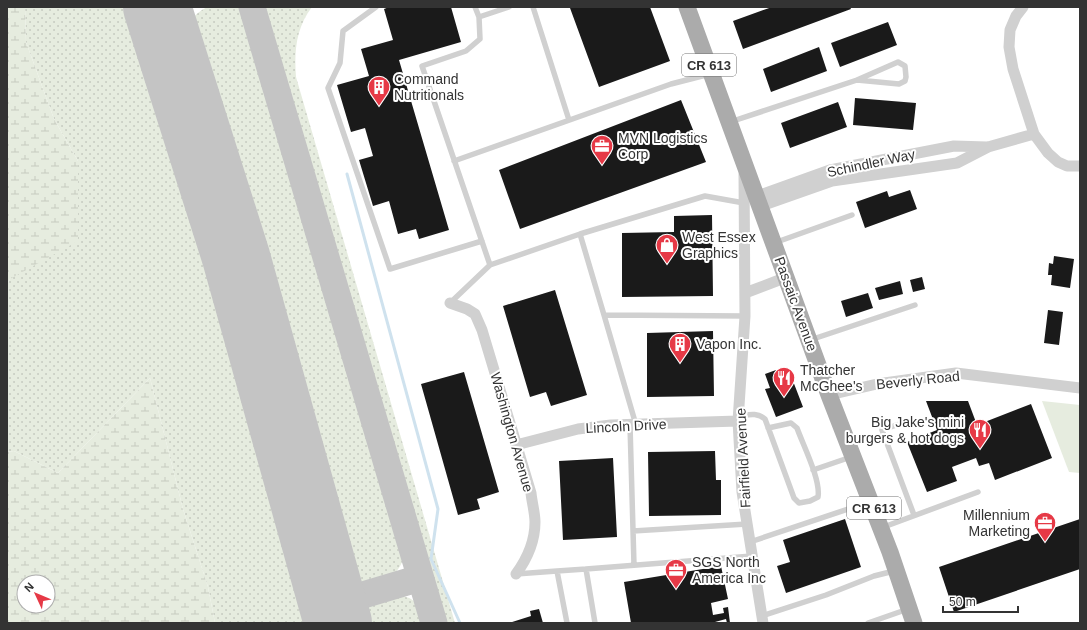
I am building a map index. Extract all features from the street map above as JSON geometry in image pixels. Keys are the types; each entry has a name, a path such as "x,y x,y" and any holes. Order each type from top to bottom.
{"main road":[{"name":"Passaic Avenue","path":"688,7 744,159 754,202 774,243 787,277 829,395 897,570 912,616"}],"street":[{"path":"1023,7 1016,16 1010,30 1009,47 1013,69 1034,134 1048,153 1058,162 1067,166 1080,166"},
{"name":"Schindler Way","path":"754,202 832,181 957,163 988,148 1034,134"},
{"name":"Schindler Way","path":"754,202 830,170 954,146 988,148"},
{"name":"Fairfield Avenue","path":"754,202 745,293 739,419 742,492 762,620"},
{"path":"745,293 787,277"},
{"name":"Washington Avenue","path":"450,303 467,309 475,314 482,330 531,494 535,522 533,542 525,562 516,574"},
{"name":"Beverly Road","path":"829,395 877,384 956,373 1080,388"},
{"name":"Lincoln Drive","path":"516,445 578,429 612,425 739,419"}],"lane":[{"path":"376,7 344,31 340,63 328,88 390,269 482,241"},
{"path":"475,7 479,17 480,39 466,51 422,66 490,265"},
{"path":"479,17 510,7"},
{"path":"533,7 569,120"},
{"path":"730,122 857,80 898,62 905,66 905,81 899,84 857,80"},
{"path":"454,161 671,84 712,73"},
{"path":"450,303 490,265 580,234 705,196 754,202"},
{"path":"774,243 852,215"},
{"path":"580,234 604,315 633,425 634,565"},
{"path":"810,340 915,305"},
{"path":"604,315 745,316"},
{"path":"739,419 753,414 760,415 765,419 768,428 794,498 799,503 810,501 818,497 819,491 813,470 797,428 791,423 768,428"},
{"path":"911,420 882,430 914,516"},
{"path":"813,470 853,456"},
{"path":"881,528 978,492"},
{"path":"750,542 871,502"},
{"path":"633,531 747,524"},
{"path":"516,574 752,556"},
{"path":"586,569 595,623"},
{"path":"762,620 874,576 897,570"},
{"path":"557,571 567,623"},
{"path":"868,623 912,616"}],"green space":[{"path":"7,7 25,7 26,42 54,119 78,161 78,241 10,279 7,284"},
{"path":"25,7 137,7 318,623 215,623 208,587 183,509 150,378 58,473 14,451 7,452 7,284 78,161 54,119 26,42"},
{"path":"207,7 238,7 244,11 399,539 403,555 401,564 397,571 391,576 376,583 360,583 351,579 340,563 187,42 188,30 191,21 197,14"},
{"path":"262,7 312,7 302,23 297,40 295,58 296,77 455,623 443,623"},
{"path":"150,378 183,509 208,587 215,623 7,623 7,452 14,451 58,473"},
{"path":"1042,401 1080,405 1080,473 1069,472"},
{"path":"394,595 407,597 415,602 424,623 360,623 364,612 372,604"}],"building":[{"name":"Command Nutritionals","path":"389,7 451,7 461,42 399,60 449,230 419,239 416,229 398,234 389,201 373,206 359,160 373,156 365,128 351,132 337,85 369,76 361,49 393,40 384,9"},
{"path":"650,7 670,61 599,87 570,8"},
{"path":"772,7 850,7 851,9 743,49 733,21"},
{"path":"888,22 897,45 840,67 831,43"},
{"path":"819,47 827,71 771,92 763,69"},
{"path":"855,98 916,103 913,130 853,125"},
{"name":"MVN Logistics Corp","path":"681,100 706,162 520,229 499,170"},
{"path":"838,102 847,127 790,148 781,123"},
{"path":"910,190 917,209 865,228 856,202 887,191 889,197"},
{"name":"West Essex Graphics","path":"712,215 713,296 622,297 622,233 674,232 674,216"},
{"path":"1054,256 1074,259 1070,288 1051,285 1052,275 1048,275 1049,263 1053,264"},
{"path":"922,277 925,289 913,292 910,280"},
{"path":"900,281 903,294 879,300 875,288"},
{"path":"555,290 587,395 551,406 546,392 530,397 503,306"},
{"path":"868,293 873,308 846,317 841,301"},
{"path":"1048,310 1063,312 1059,345 1044,343"},
{"name":"Vapon Inc.","path":"713,331 714,396 647,397 647,333"},
{"name":"Thatcher McGhee's","path":"788,368 803,407 776,417 765,389 770,388 765,374 776,370 777,373"},
{"path":"464,372 499,492 477,499 480,509 458,515 421,384"},
{"name":"Big Jake's mini burgers & hot dogs","path":"926,401 968,401 977,425 1031,404 1052,458 995,480 989,463 979,466 976,458 952,467 957,481 927,492 907,442 937,430"},
{"path":"715,451 716,480 721,480 721,515 649,516 648,452"},
{"path":"613,458 617,537 563,540 559,461"},
{"path":"845,519 861,567 786,593 777,566 790,562 783,540"},
{"name":"Millennium Marketing","path":"1080,519 1080,569 954,612 939,567"},
{"name":"SGS North America Inc","path":"721,566 728,599 711,603 713,615 724,613 723,608 728,607 730,623 727,623 726,619 715,623 631,623 624,582"},
{"path":"539,609 543,623 509,623 531,616 530,611"}],"waterway":[{"path":"347,174 438,509 431,559 460,623"}],"taxiway":[{"path":"158,10 170,7"},
{"path":"252,7 434,623"},
{"path":"333,604 420,578"}],"runway":[{"path":"157,7 236,257 338,623"}],"place":[{"name":"Command Nutritionals","path":"379,106"},
{"name":"MVN Logistics Corp","path":"602,166"},
{"name":"West Essex Graphics","path":"667,264"},
{"name":"Vapon Inc.","path":"680,364"},
{"name":"Thatcher McGhee's","path":"784,398"},
{"name":"Big Jake's mini burgers & hot dogs","path":"980,450"},
{"name":"Millennium Marketing","path":"1045,542"},
{"name":"SGS North America Inc","path":"676,590"}]}
